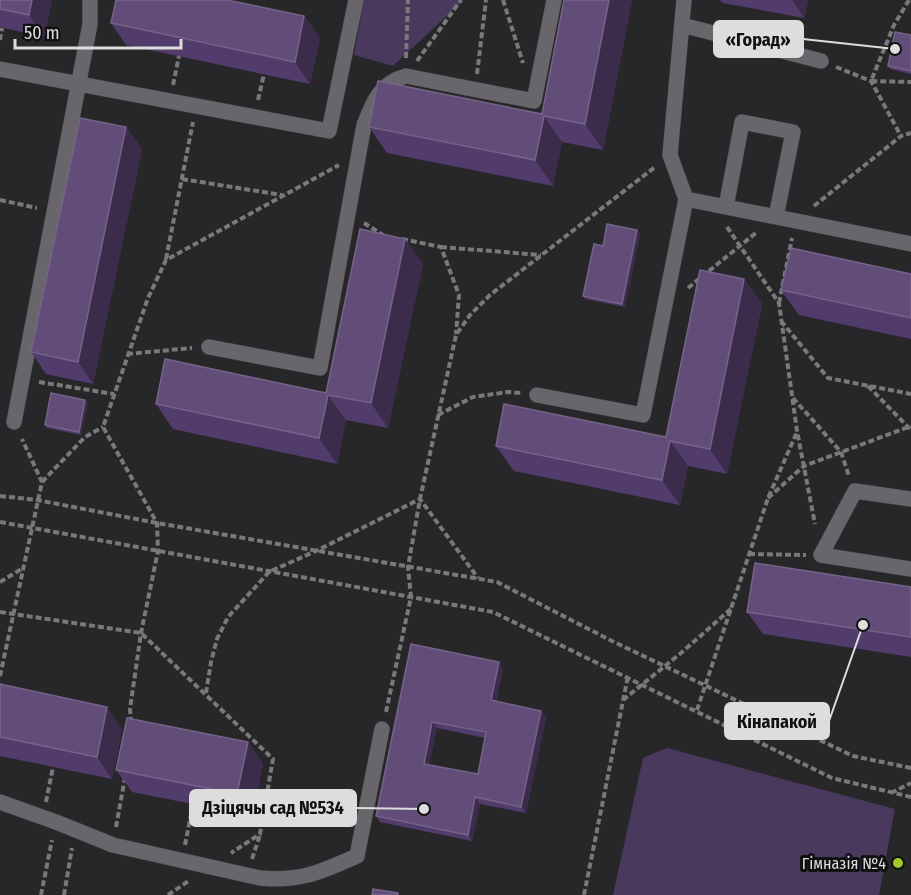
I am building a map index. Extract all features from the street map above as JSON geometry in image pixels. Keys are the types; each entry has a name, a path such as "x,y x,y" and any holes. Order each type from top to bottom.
{"lane":[{"path":"14,422 90,24 90,0"},
{"path":"0,69 329,131 356,0"},
{"path":"209,346 320,368 358,154 364,125 372,104 384,87 393,80 406,76 534,101 554,0"},
{"path":"537,395 643,415 686,199 670,156 684,0"},
{"path":"682,25 821,61"},
{"path":"719,205 742,122 793,132 776,217"},
{"path":"686,199 911,244"},
{"path":"911,500 855,491 821,555 911,569"},
{"path":"0,802 50,819 113,845 260,878 283,881 316,874 357,856 382,729"}],"path":[{"path":"406,76 408,0"},
{"path":"406,76 461,0"},
{"path":"475,90 486,0"},
{"path":"503,0 524,68"},
{"path":"871,81 894,25 909,0"},
{"path":"0,40 2,28"},
{"path":"170,101 179,56"},
{"path":"821,61 871,81 911,82"},
{"path":"254,117 264,74"},
{"path":"871,81 901,136"},
{"path":"0,676 42,482 85,437 103,427 148,298 166,260 191,133"},
{"path":"166,260 358,154"},
{"path":"456,335 470,315 490,295 670,156"},
{"path":"182,179 283,195"},
{"path":"0,200 54,212"},
{"path":"719,205 740,246 779,303 797,431 821,555 749,554"},
{"path":"348,212 381,234 391,236"},
{"path":"665,307 776,217"},
{"path":"401,239 441,248 541,255"},
{"path":"382,729 411,597 408,567 420,499 456,335 459,295 441,248"},
{"path":"781,321 828,378 911,394"},
{"path":"128,354 209,346"},
{"path":"23,379 114,394"},
{"path":"768,498 804,466 910,428 868,386"},
{"path":"438,415 473,397 508,392 537,395"},
{"path":"792,398 841,452 855,491"},
{"path":"14,422 42,482"},
{"path":"103,427 157,523 158,551 141,633 130,710 131,730"},
{"path":"697,710 768,498 797,431"},
{"path":"0,496 37,500 497,582 853,756 911,768"},
{"path":"206,694 217,639 228,617 269,572 420,499"},
{"path":"420,499 478,579"},
{"path":"0,522 493,612 628,676 832,778 911,797"},
{"path":"0,582 23,568"},
{"path":"623,700 733,607"},
{"path":"0,612 141,633 273,759 260,834 209,867"},
{"path":"584,895 628,676"},
{"path":"41,895 50,819 53,767"},
{"path":"113,845 126,775"},
{"path":"890,793 911,783"},
{"path":"182,861 193,804"},
{"path":"64,895 75,829"}],"shaded area":[{"path":"364,0 464,0 393,66 354,55"},
{"path":"667,748 895,809 879,895 613,895 643,758"}],"building":[{"path":"0,0 32,0 29,15 0,9"},
{"path":"116,0 227,0 304,16 295,62 111,23"},
{"path":"564,0 609,0 585,124 544,116 535,160 369,127 378,81 542,114"},
{"path":"895,32 911,35 911,71 888,66"},
{"path":"80,118 126,127 78,362 31,352"},
{"path":"607,224 637,230 622,304 583,296 594,244 603,246"},
{"path":"360,229 405,239 371,403 328,395 319,438 156,404 165,359 326,393"},
{"path":"791,248 911,274 911,318 781,290"},
{"path":"700,270 744,279 710,449 670,441 662,480 496,446 504,404 666,437"},
{"path":"51,393 85,400 79,432 45,425"},
{"path":"755,563 911,587 911,637 747,612"},
{"path":"411,644 499,662 491,700 541,711 521,807 475,797 468,835 376,816","holes":["432,722 486,732 478,774 424,764"]},
{"path":"0,684 107,707 97,757 0,737"},
{"path":"127,718 248,742 237,794 116,770"},
{"path":"373,889 398,893 398,895 372,895"}],"place":[{"name":"«Горад»","path":"895,49"},
{"name":"Кінапакой","path":"863,625"},
{"name":"Дзіцячы сад №534","path":"424,809"},
{"name":"Гімназія №4","path":"898,863"}]}
